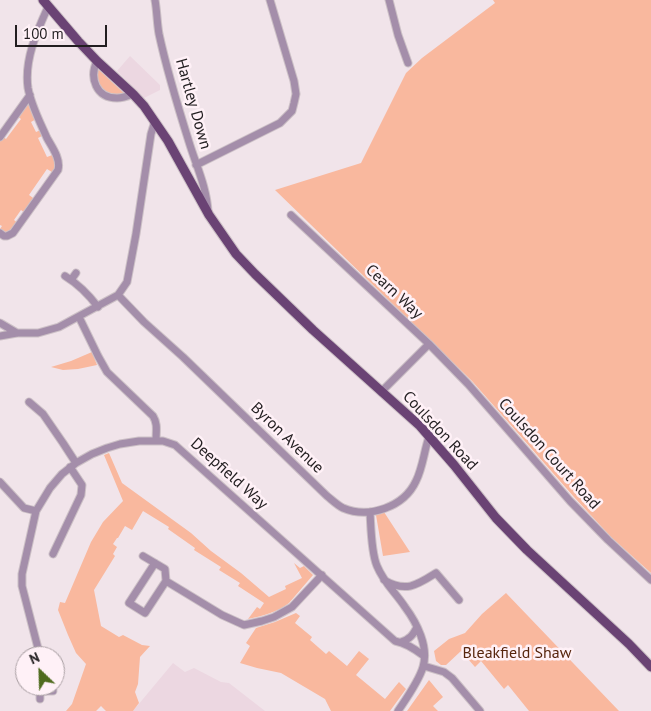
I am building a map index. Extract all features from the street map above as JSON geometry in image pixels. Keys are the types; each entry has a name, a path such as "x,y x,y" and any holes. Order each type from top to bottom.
{"main road":[{"name":"Coulsdon Road","path":"46,3 78,41 133,94 155,121 209,215 232,248 255,274 430,437 454,464 496,518 520,544 629,644 651,667"}],"street":[{"name":"Hartley Down","path":"155,0 159,33 172,85 196,165 205,188 209,215"},
{"path":"196,165 280,123 292,111 296,94 294,81 270,0"},
{"path":"391,1 398,35 408,63"},
{"path":"0,233 7,236 13,233 58,170 58,161 41,123 28,86 30,58 46,3"},
{"path":"97,61 93,73 94,82 98,89 104,94 117,98 124,98 133,94"},
{"path":"0,137 30,95"},
{"path":"0,336 17,333 38,333 59,327 118,295 127,282 151,134 155,121"},
{"name":"Cearn Way","path":"291,215 429,344"},
{"path":"71,276 98,307"},
{"name":"Byron Avenue","path":"118,295 327,496 343,507 370,512 389,507 406,497 416,482 425,448 430,437"},
{"path":"80,317 107,372 156,421 156,440"},
{"path":"0,323 17,333"},
{"path":"381,392 429,344"},
{"name":"Coulsdon Court Road","path":"429,344 468,384 570,502 651,580"},
{"path":"29,402 43,414 63,443 82,485 81,495 53,554"},
{"name":"Deepfield Way","path":"37,646 22,586 22,574 36,511 50,488 73,465 92,454 120,444 156,440 175,445 395,641 415,649 424,656"},
{"path":"0,482 24,508 36,511"},
{"path":"370,512 376,564 388,587 404,605 418,627 423,643 424,666 398,711"},
{"path":"144,556 165,569 166,581 145,612 129,603 155,563"},
{"path":"384,580 392,584 411,587 420,584 436,573 459,600"},
{"path":"166,581 222,615 244,625 274,617 292,607 322,575"},
{"path":"401,642 409,639 418,627"},
{"path":"424,666 444,672 452,678 480,711"}],"shaded area":[{"path":"130,56 160,85 160,90 144,98 117,71"},
{"path":"173,663 185,672 194,668 221,682 229,683 265,711 133,711"}],"green space":[{"path":"493,0 651,0 651,573 611,537 472,381 275,190 361,163 406,73 422,58 495,3"},
{"path":"96,67 126,95 117,97 100,89 95,74"},
{"path":"30,95 38,118 31,122 36,132 43,129 46,134 38,138 47,157 55,154 58,161 55,174 47,169 29,195 36,200 26,214 21,210 14,220 19,224 13,233 0,233 2,226 0,225 0,137 1,135 6,139 21,119 16,115"},
{"path":"92,352 97,365 63,370 51,367 71,361"},
{"path":"109,453 122,483 191,533 269,597 286,589 285,586 302,578 294,563 300,568 304,566 313,575 289,603 270,613 248,619 257,607 260,609 264,603 238,586 240,583 219,570 221,567 194,550 195,548 168,529 169,527 143,511 132,530 125,526 113,544 117,547 113,554 115,556 94,590 101,626 119,637 123,635 142,645 150,646 140,657 138,684 135,692 139,703 133,711 106,711 101,706 96,711 66,711 72,704 86,664 76,653 58,610 60,602 65,603 91,542 103,522 123,501 104,455"},
{"path":"384,512 410,552 383,556 376,515"},
{"name":"Bleakfield Shaw","path":"506,593 619,711 529,711 508,685 504,689 481,661 475,667 461,651 446,665 441,665 436,661 434,651 449,639 465,633 482,614"},
{"path":"296,613 300,616 295,623 312,637 310,640 326,654 329,651 347,666 359,651 369,659 356,675 385,699 399,682 406,689 390,711 331,711 325,699 281,673 240,663 250,646 246,643 256,628"},
{"path":"429,680 443,697 433,706 438,711 407,711"}]}
